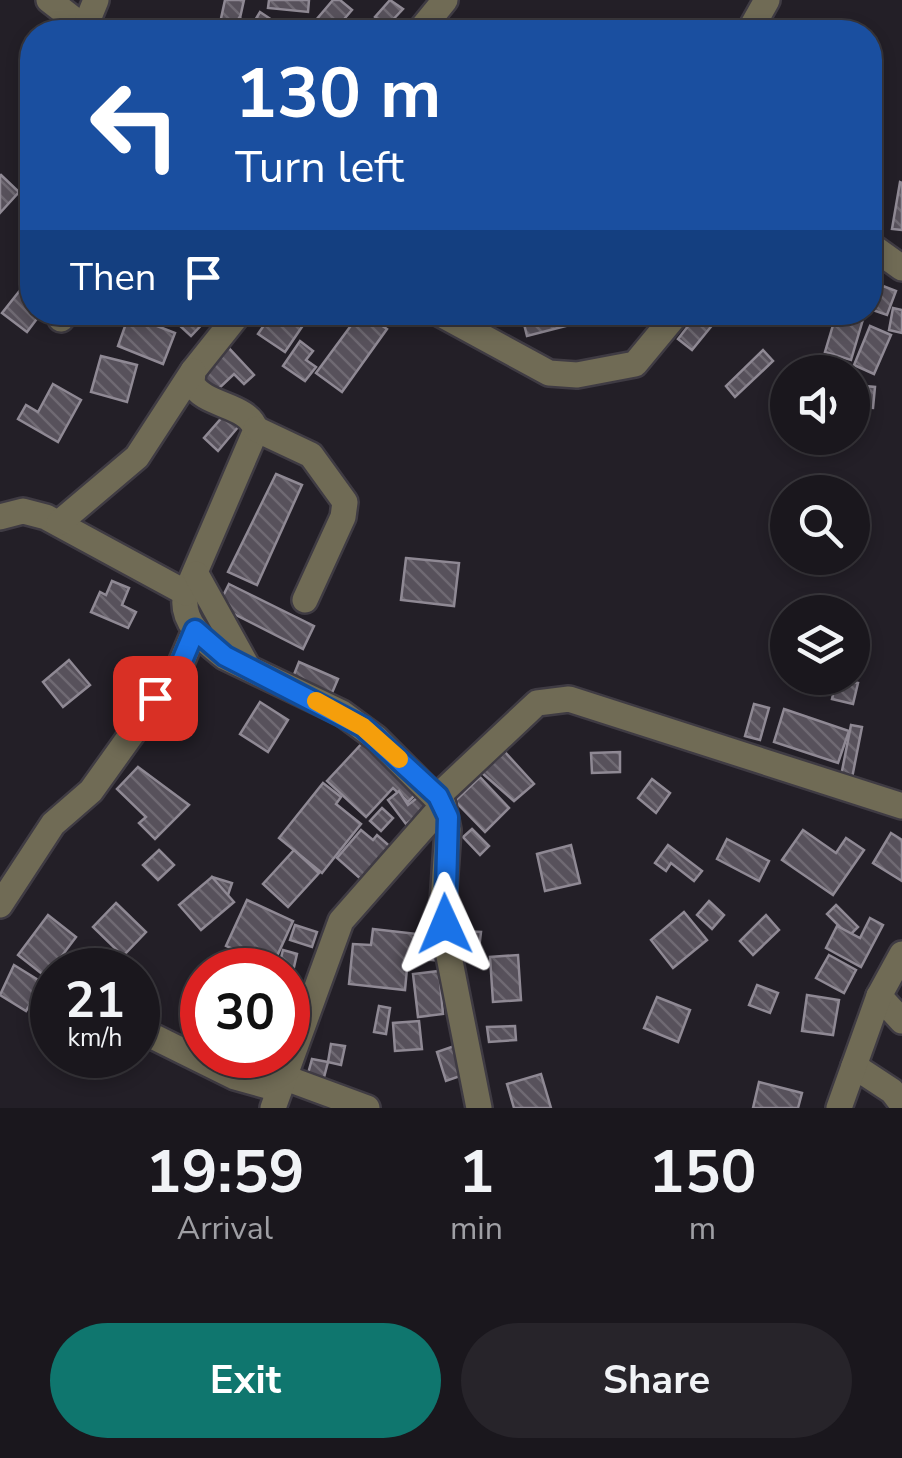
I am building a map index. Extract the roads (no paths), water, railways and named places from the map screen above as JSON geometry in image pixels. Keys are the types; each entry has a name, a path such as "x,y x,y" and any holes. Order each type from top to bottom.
{"street":[{"path":"48,0 74,20"},
{"path":"59,523 137,456 230,325"},
{"path":"461,325 549,373 577,374 635,364 667,325"},
{"path":"193,372 196,391 240,412 256,429 311,455 345,502 343,516 304,600"},
{"path":"256,429 191,584 185,613 195,630 225,656 363,727 440,800 448,830 443,902 447,946 479,1108"},
{"path":"0,517 23,510 191,584 247,666"},
{"path":"0,905 54,824 91,791 179,668 195,630"},
{"path":"278,1092 341,921 440,800 537,703 569,699 902,806"},
{"path":"839,1108 879,996 902,954"},
{"path":"879,996 902,1021"},
{"path":"160,1039 235,1077 278,1092 367,1108"},
{"path":"854,1066 892,1091 902,1104"}]}
